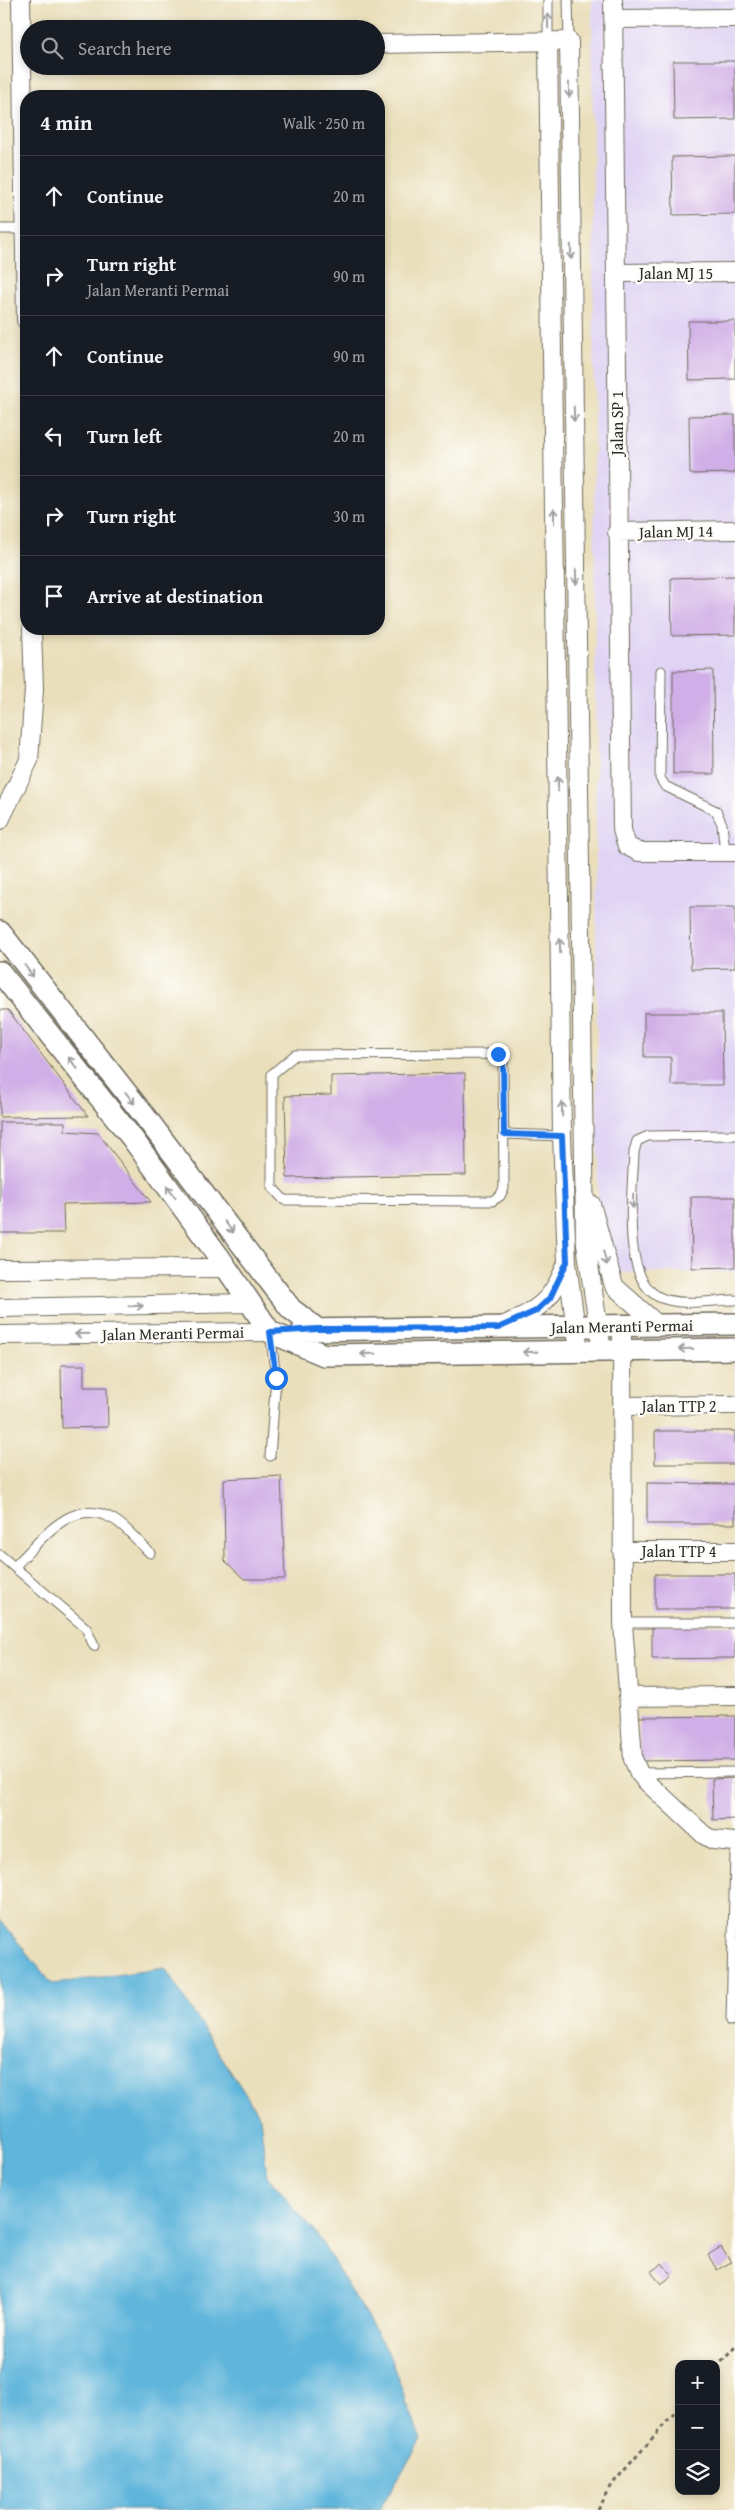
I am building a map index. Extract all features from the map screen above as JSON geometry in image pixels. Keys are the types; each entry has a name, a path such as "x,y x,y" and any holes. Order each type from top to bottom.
{"street":[{"path":"21,0 23,20"},
{"name":"Jalan SP 1","path":"613,0 622,830 627,846 638,852 730,852"},
{"path":"614,19 735,18"},
{"path":"548,41 562,1136 567,1262 579,1351"},
{"path":"385,44 568,41 584,1238 598,1326 612,1351 622,1406 623,1622 633,1759 638,1773 704,1835 713,1840 735,1842"},
{"path":"25,75 25,90"},
{"name":"Jalan MJ 15","path":"617,273 735,272"},
{"name":"Jalan MJ 14","path":"618,532 735,530"},
{"path":"0,820 29,760 34,689 32,635"},
{"path":"0,932 150,1123 291,1309 317,1329"},
{"path":"4,981 132,1138 227,1268 270,1332 324,1355 735,1349"},
{"path":"584,1177 614,1286 658,1325"},
{"path":"498,1328 536,1311 550,1298 567,1262"},
{"path":"0,1269 227,1268"},
{"name":"Jalan Meranti Permai","path":"0,1308 250,1303"},
{"name":"Jalan Meranti Permai","path":"0,1335 735,1324"},
{"path":"612,1351 622,1326"},
{"name":"Jalan TTP 2","path":"622,1406 735,1406"},
{"name":"Jalan TTP 4","path":"622,1550 735,1551"},
{"path":"628,1697 735,1696"}],"lane":[{"path":"548,0 548,41"},
{"path":"568,0 568,41"},
{"path":"0,229 20,229"},
{"path":"661,671 660,778 665,786 716,811 730,852"},
{"path":"498,1054 503,1058 504,1134 504,1188 500,1196 492,1201 284,1200 272,1187 272,1074 295,1055 498,1054"},
{"path":"504,1134 562,1136"},
{"path":"735,1135 648,1136 637,1141 634,1152 633,1247 638,1272 646,1285 658,1296 676,1302 735,1300"},
{"path":"270,1332 276,1378 270,1456"},
{"path":"14,1567 61,1522 70,1515 82,1512 101,1514 114,1519 150,1553"},
{"path":"0,1556 86,1628 94,1646"},
{"path":"623,1622 735,1623"},
{"path":"638,1773 735,1772"},
{"path":"731,2021 735,1854"}],"path":[{"path":"720,2364 735,2347"},
{"path":"598,2510 613,2483 675,2413"}],"shaded area":[{"path":"592,0 735,0 735,1272 598,1273"}],"water":[{"path":"0,1920 52,1984 165,1968 260,2117 267,2176 318,2236 388,2352 421,2440 379,2510 0,2510"}],"building":[{"path":"673,61 735,61 735,119 674,120"},
{"path":"735,156 735,214 673,215 672,157"},
{"path":"688,321 735,321 735,379 689,380"},
{"path":"735,415 735,473 690,474 689,416"},
{"path":"735,576 735,635 672,636 671,578"},
{"path":"713,670 714,774 673,774 673,671"},
{"path":"690,907 735,907 735,968 691,969"},
{"path":"0,1010 8,1010 88,1116 0,1117"},
{"path":"644,1013 722,1013 723,1085 671,1085 671,1057 644,1057"},
{"path":"465,1073 466,1175 287,1178 285,1096 331,1095 331,1076"},
{"path":"0,1122 65,1122 65,1131 98,1133 151,1202 63,1204 64,1233 0,1233"},
{"path":"691,1197 735,1197 735,1267 692,1268"},
{"path":"61,1365 84,1365 84,1387 107,1387 108,1427 62,1428"},
{"path":"655,1431 735,1431 735,1464 655,1464"},
{"path":"281,1476 285,1579 244,1579 225,1561 224,1479"},
{"path":"647,1483 735,1484 735,1524 647,1524"},
{"path":"655,1574 735,1574 735,1609 655,1609"},
{"path":"652,1625 735,1625 735,1658 652,1659"},
{"path":"735,1716 735,1760 639,1761 639,1717"},
{"path":"735,1778 735,1819 713,1820 712,1779"},
{"path":"721,2247 731,2262 717,2270 708,2255"},
{"path":"662,2263 672,2276 661,2284 651,2272"}],"route":[{"path":"276,1378 270,1332 317,1329 498,1328 536,1311 550,1298 567,1262 562,1136 504,1134 503,1058 498,1054"}]}
